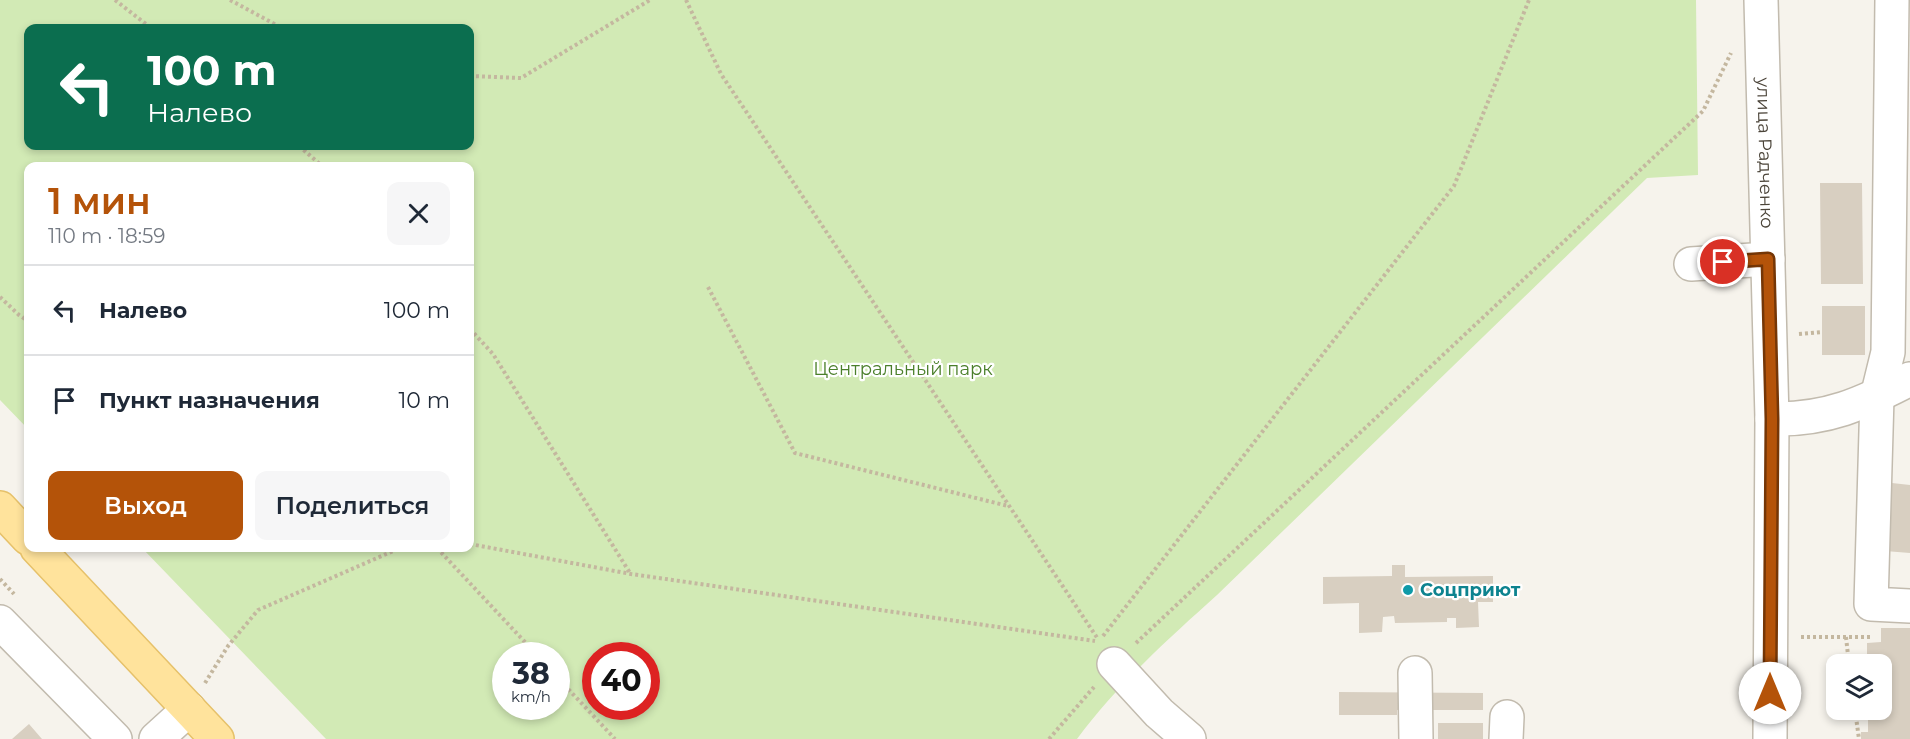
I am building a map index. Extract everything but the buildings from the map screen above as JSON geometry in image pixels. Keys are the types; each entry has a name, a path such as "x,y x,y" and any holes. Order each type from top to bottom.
{"main road":[{"path":"0,507 24,534"},
{"path":"42,552 217,739"}],"street":[{"name":"улица Радченко","path":"1761,0 1772,419 1770,739"},
{"path":"1892,0 1888,352 1877,397 1871,604 1910,606"},
{"path":"1691,264 1768,259"},
{"path":"1772,419 1822,416 1877,397 1910,379"},
{"path":"0,622 115,739"},
{"path":"1106,653 1159,712 1189,739"},
{"path":"1415,673 1416,739"},
{"path":"156,739 189,710"}],"path":[{"path":"115,0 146,24"},
{"path":"230,0 275,24"},
{"path":"474,76 522,78 650,0"},
{"path":"686,0 721,74 1106,653"},
{"path":"1049,739 1106,653 1454,186 1529,0"},
{"path":"1106,653 1703,111 1736,44"},
{"path":"304,150 317,162"},
{"path":"708,287 795,453 1009,506"},
{"path":"0,297 24,318"},
{"path":"1792,335 1822,332"},
{"path":"474,333 493,354 631,574"},
{"path":"474,545 631,574 1106,653"},
{"path":"189,710 228,646 258,610 391,552"},
{"path":"441,552 525,642"},
{"path":"1795,637 1866,637"},
{"path":"1846,637 1848,654"},
{"path":"570,691 615,739"},
{"path":"1856,720 1859,739"}],"green space":[{"name":"Центральный парк","path":"0,0 1696,0 1698,175 1647,178 1143,664 1092,719 1077,739 326,739 146,552 474,552 474,162 24,162 24,425 0,400"}],"place":[{"name":"Соцприют","path":"1408,590"}],"route":[{"path":"1723,262 1768,259 1772,419 1770,693"}]}
